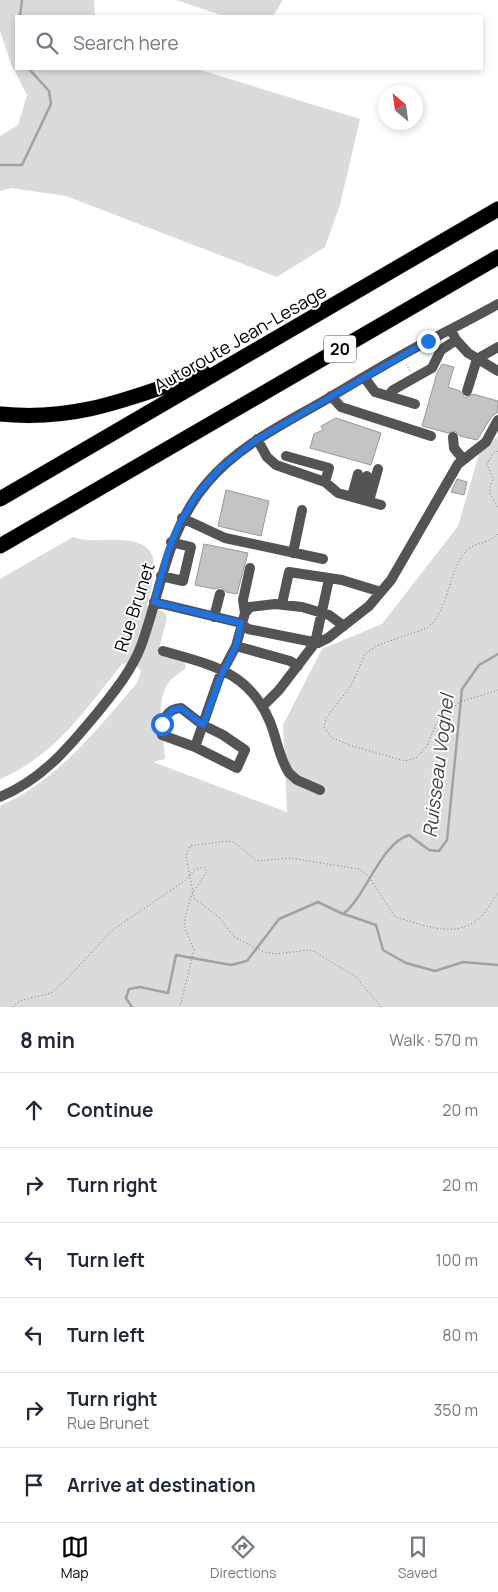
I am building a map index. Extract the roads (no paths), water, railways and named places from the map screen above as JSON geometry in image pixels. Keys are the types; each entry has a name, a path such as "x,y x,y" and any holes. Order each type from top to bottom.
{"highway":[{"name":"Autoroute Jean-Lesage","path":"0,499 498,209"},
{"name":"20","path":"0,546 498,257"},
{"path":"0,414 50,416 87,411 234,363"}],"street":[{"name":"Rue Brunet","path":"0,797 29,782 55,762 111,696 140,650 161,576 182,518 196,496 219,469 257,439 364,377 405,363 451,330 498,304"},
{"path":"451,330 456,340 466,351 498,371"},
{"path":"388,396 393,390 434,367 441,350 456,340"},
{"path":"467,391 477,359 498,346"},
{"path":"364,377 372,390 415,404"},
{"path":"331,396 336,403 345,408 431,436"},
{"path":"243,618 248,628 315,643 323,642 344,626 369,606 381,592 453,471 463,459 486,442 498,420"},
{"path":"453,437 454,448 463,459"},
{"path":"257,439 270,461 324,482 338,493 380,505"},
{"path":"290,470 290,457 328,468 324,482"},
{"path":"360,499 378,469"},
{"path":"360,499 362,475"},
{"path":"294,553 302,510"},
{"path":"182,518 226,538 323,559"},
{"path":"161,576 183,581 191,547 172,542"},
{"path":"195,747 224,670 236,646 243,618 243,600 250,568"},
{"path":"282,604 289,572 360,584 381,592"},
{"path":"263,706 298,666 315,643 329,578"},
{"path":"214,617 220,594"},
{"path":"154,602 214,617 243,618 254,606 282,604 322,613 336,619 344,626"},
{"path":"236,646 290,661 298,666"},
{"path":"163,652 224,670 240,681 263,706 289,773 297,780 320,790"},
{"path":"181,708 203,725 223,735 245,750 237,768 195,747 162,735 162,724 172,710 181,708"}],"waterway":[{"path":"20,15 22,0"},
{"path":"0,165 22,165 51,104 49,91 30,70"},
{"name":"Ruisseau Voghel","path":"132,1007 126,998 129,989 140,987 168,993 176,955 231,965 247,961 279,919 318,902 343,914 359,896 381,859 399,840 409,835 429,850 439,851 447,840 462,689 479,665 498,654"},
{"path":"344,914 376,925 383,950 406,963 435,971 463,962 498,965"}]}
